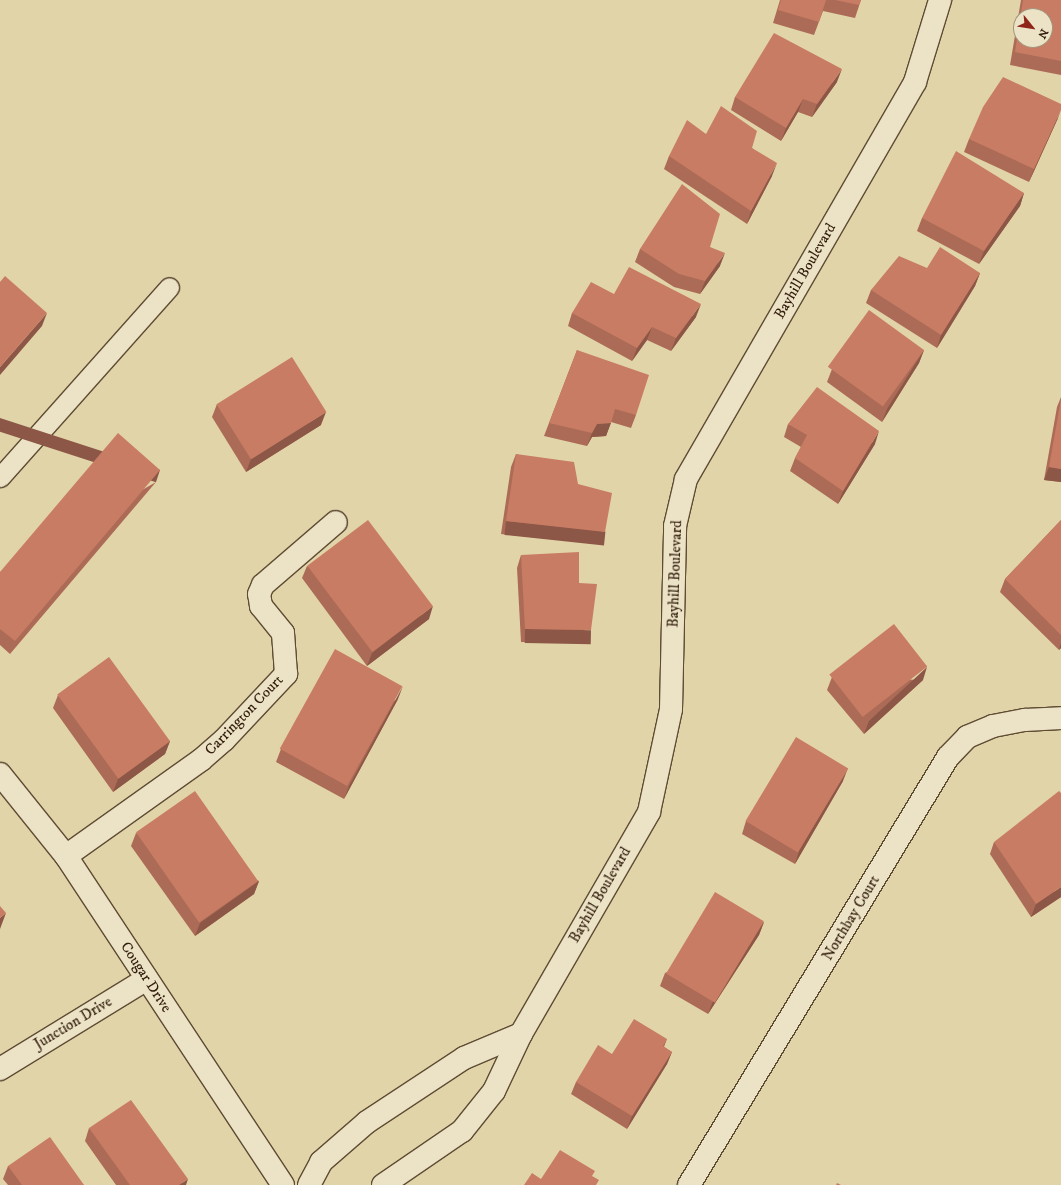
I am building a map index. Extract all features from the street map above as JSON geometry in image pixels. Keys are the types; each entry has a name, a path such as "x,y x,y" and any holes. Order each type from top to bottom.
{"street":[{"name":"Bayhill Boulevard","path":"383,1185 462,1131 494,1091 521,1034 649,812 671,709 675,526 686,479 915,82 940,0"},
{"name":"Carrington Court","path":"66,856 201,760 224,740 286,674 283,633 261,606 259,594 263,585 336,522"},
{"name":"Northbay Court","path":"689,1185 948,757 967,737 994,726 1025,720 1061,718"},
{"name":"Cougar Drive","path":"0,774 66,856 283,1185"},
{"name":"Junction Drive","path":"0,1068 147,979"},
{"path":"309,1185 320,1162 368,1122 464,1058 521,1034"}],"lane":[{"path":"0,477 169,287"}],"building":[{"path":"781,0 826,0 819,22 778,10"},
{"path":"835,0 861,0 859,5"},
{"path":"1023,0 1061,0 1061,61 1015,52 1016,48 1053,48 1053,8 1022,8"},
{"path":"774,33 842,69 817,104 803,99 786,128 735,97"},
{"path":"1003,77 1061,104 1061,110 1034,169 969,139 983,107"},
{"path":"721,106 757,131 752,148 777,163 751,211 669,156 687,120 706,134"},
{"path":"956,151 1024,193 984,251 922,218"},
{"path":"682,184 720,214 710,247 725,253 705,281 679,274 640,249"},
{"path":"940,247 980,273 941,335 871,290 899,256 927,268"},
{"path":"629,267 701,304 676,338 652,327 637,348 572,313 591,282 614,294"},
{"path":"5,276 47,313 0,367 0,282"},
{"path":"869,310 924,350 883,407 828,367"},
{"path":"577,350 649,375 636,415 615,409 611,423 597,424 592,433 549,423"},
{"path":"292,357 326,412 251,459 217,404"},
{"path":"817,387 879,431 843,491 795,458 807,435 788,424"},
{"path":"1061,399 1061,469 1049,467"},
{"path":"118,433 160,470 15,641 0,629 0,572"},
{"path":"516,454 574,462 578,484 612,493 605,532 506,521"},
{"path":"368,520 433,606 372,652 307,566"},
{"path":"1061,520 1061,635 1005,579"},
{"path":"579,552 579,583 597,584 591,630 525,629 521,555"},
{"path":"894,624 927,667 863,717 829,674"},
{"path":"335,649 402,686 347,786 280,749"},
{"path":"109,657 170,741 118,779 57,695"},
{"path":"796,737 848,768 798,852 746,821"},
{"path":"195,791 258,881 199,922 136,832"},
{"path":"1059,791 1061,793 1061,887 1036,904 994,842"},
{"path":"715,892 764,921 715,1003 666,973"},
{"path":"0,906 6,913 0,918"},
{"path":"634,1019 667,1039 663,1046 672,1052 632,1116 576,1082 598,1045 612,1054"},
{"path":"131,1100 188,1179 179,1185 130,1185 89,1128"},
{"path":"50,1137 84,1185 22,1185 8,1166"},
{"path":"560,1150 595,1171 592,1176 599,1180 596,1185 524,1185 532,1173 541,1179"}]}
